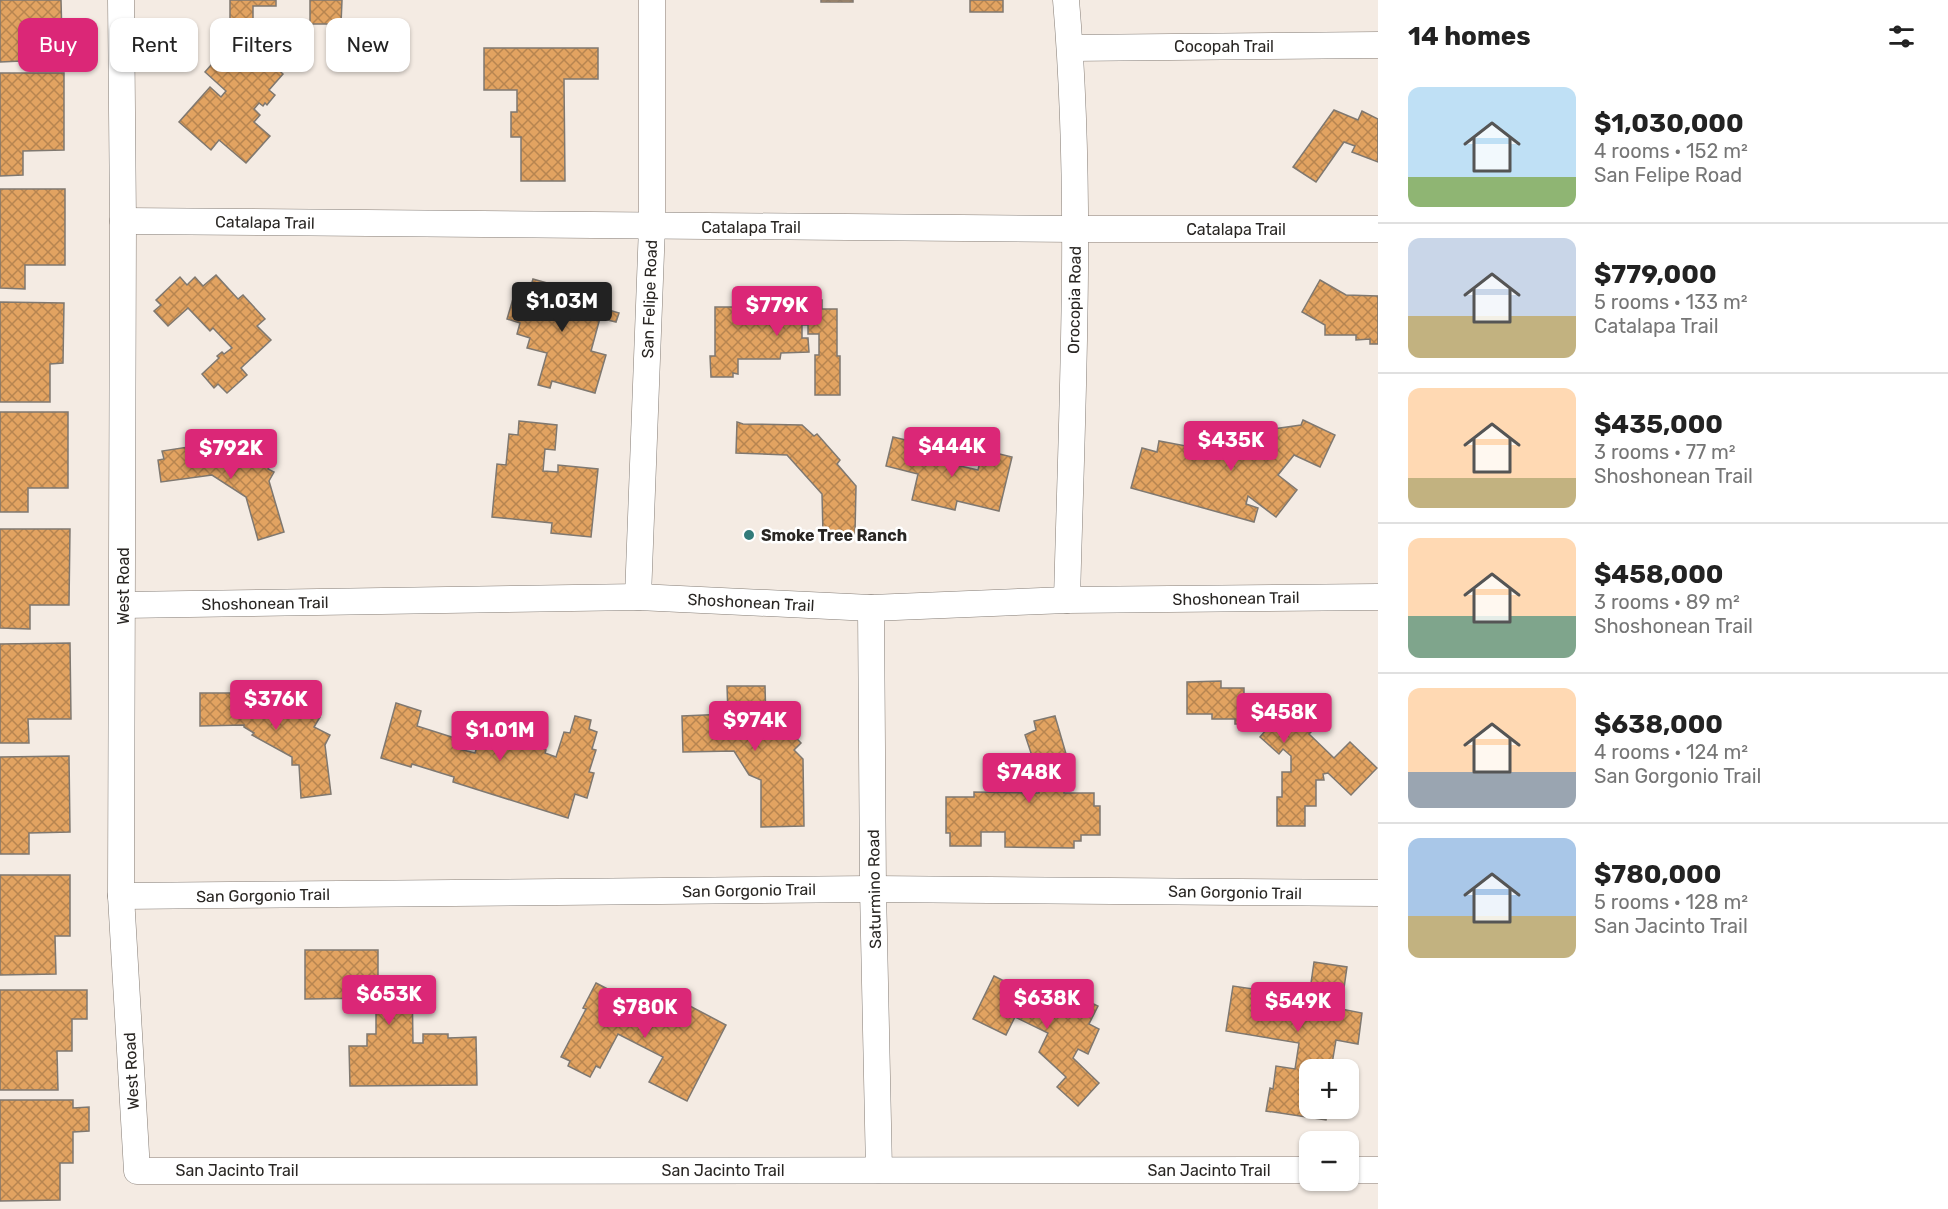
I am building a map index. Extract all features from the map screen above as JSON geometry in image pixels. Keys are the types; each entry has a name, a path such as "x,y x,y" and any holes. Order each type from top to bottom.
{"street":[{"name":"West Road","path":"121,0 123,221 121,896 137,1171"},
{"name":"San Felipe Road","path":"638,597 652,226 652,0"},
{"name":"Orocopia Road","path":"1066,0 1070,48 1076,229 1067,600"},
{"name":"Cocopah Trail","path":"1070,48 1378,45"},
{"name":"Catalapa Trail","path":"123,221 1076,229 1378,229"},
{"name":"Shoshonean Trail","path":"123,605 638,597 871,608 1067,600 1378,597"},
{"name":"Saturmino Road","path":"871,608 873,889 879,1170"},
{"name":"San Gorgonio Trail","path":"121,896 873,889 1378,893"},
{"name":"San Jacinto Trail","path":"137,1171 1299,1170"},
{"path":"1359,1170 1378,1170"}],"building":[{"path":"0,0 61,0 61,18 18,18 18,61 0,62"},
{"path":"230,0 276,0 276,6 253,6 253,18 230,18"},
{"path":"310,0 342,0 341,18 326,18 326,24 314,24 314,18 310,18"},
{"path":"821,0 853,0 853,2 821,2"},
{"path":"970,0 1003,0 1003,12 970,12"},
{"path":"484,48 598,48 598,79 564,79 565,181 521,181 521,137 511,137 511,112 517,112 517,90 484,90"},
{"path":"210,66 210,72 281,72 283,74 269,90 275,95 267,105 265,103 263,106 259,103 254,109 260,115 254,122 270,136 246,163 219,140 211,150 179,122 210,87 221,97 226,91 205,72"},
{"path":"0,73 64,73 64,150 23,151 23,175 0,176"},
{"path":"1334,110 1358,120 1362,111 1378,119 1378,162 1352,152 1355,146 1344,142 1316,182 1293,167"},
{"path":"0,189 65,189 65,265 25,265 25,289 0,288"},
{"path":"216,275 238,299 243,295 265,319 257,326 271,340 241,368 247,375 227,393 218,384 214,388 202,374 219,358 217,356 232,348 213,328 210,331 188,308 168,326 154,311 161,305 156,300 180,277 187,285 195,277 203,286"},
{"path":"533,279 572,290 571,294 603,303 602,308 619,313 616,322 600,318 591,351 606,355 595,393 552,381 550,388 538,385 547,353 527,348 530,338 517,334 520,323 507,319 515,292 528,295"},
{"path":"1320,280 1346,295 1378,296 1378,344 1370,344 1370,339 1356,340 1356,335 1325,335 1325,325 1302,312"},
{"path":"736,300 822,300 822,309 837,309 840,395 815,395 815,355 819,355 819,334 808,334 808,325 802,325 802,338 808,338 809,352 781,353 780,359 738,359 738,374 733,373 733,377 711,377 710,356 715,356 715,307 736,307"},
{"path":"0,302 64,303 63,363 50,364 50,402 0,402"},
{"path":"0,412 68,412 68,488 28,488 28,512 0,512"},
{"path":"1303,420 1335,435 1320,467 1294,455 1278,475 1297,490 1276,517 1248,496 1246,504 1258,508 1254,522 1131,488 1142,448 1157,452 1159,441 1191,447 1192,444 1234,455 1235,451 1252,455 1273,429 1301,425"},
{"path":"519,421 557,425 555,450 545,449 543,471 558,472 558,465 598,469 591,537 551,533 552,523 492,517 497,464 506,465 509,434 518,435"},
{"path":"737,422 802,425 814,436 817,434 840,460 837,464 856,486 855,534 823,534 822,494 787,455 736,453"},
{"path":"893,437 919,443 916,456 978,470 983,450 1012,457 999,511 957,501 955,510 912,500 918,474 886,466"},
{"path":"235,444 256,456 258,452 273,461 268,469 274,472 269,481 284,532 258,540 246,497 212,475 161,482 158,460 164,459 162,451 188,447 189,456 227,451 231,445 234,447"},
{"path":"0,529 70,529 69,605 30,605 30,629 0,628"},
{"path":"70,643 71,719 28,719 29,743 0,743 0,644"},
{"path":"1221,681 1221,688 1244,688 1244,695 1271,695 1280,705 1289,697 1295,703 1302,697 1317,714 1311,719 1317,726 1309,734 1334,758 1350,742 1377,768 1351,795 1328,773 1323,774 1324,780 1316,780 1316,806 1305,806 1305,826 1277,826 1277,797 1282,797 1282,772 1291,772 1291,756 1283,749 1279,754 1260,737 1266,730 1258,724 1235,724 1235,719 1212,719 1212,714 1187,714 1187,682"},
{"path":"727,686 765,686 766,721 771,725 777,718 801,743 794,750 803,759 804,826 761,827 761,780 749,775 734,751 683,752 682,716 728,714"},
{"path":"264,688 320,717 314,727 330,735 325,745 331,794 301,798 299,765 292,765 292,757 252,735 254,733 244,725 200,726 200,693 250,693 258,698"},
{"path":"396,703 421,711 417,726 458,739 455,748 475,753 479,740 495,745 498,735 546,750 545,753 556,757 564,732 570,733 575,716 591,720 589,729 597,732 592,749 596,750 589,772 594,773 587,798 575,794 568,818 453,782 454,777 412,764 411,767 381,758"},
{"path":"1055,716 1071,771 1064,773 1064,793 1094,793 1094,806 1100,806 1100,835 1081,835 1081,841 1074,841 1074,848 1005,847 1005,832 981,832 981,846 950,846 950,833 946,833 946,797 974,797 974,792 1039,793 1039,777 1025,735 1036,730 1034,721"},
{"path":"69,756 70,832 29,833 29,854 0,854 0,757"},
{"path":"0,875 70,875 70,936 55,936 56,974 0,975"},
{"path":"305,950 378,950 378,979 412,979 413,1043 423,1043 423,1034 448,1034 448,1038 476,1037 477,1085 350,1086 349,1046 367,1046 367,1034 376,1034 376,998 305,999"},
{"path":"1314,962 1347,967 1341,1009 1362,1013 1358,1044 1336,1040 1333,1059 1299,1059 1299,1116 1266,1111 1270,1088 1273,1089 1276,1066 1295,1069 1299,1043 1226,1031 1233,986 1309,997"},
{"path":"994,976 1061,1009 1069,992 1098,1006 1089,1024 1099,1029 1088,1054 1078,1049 1073,1058 1099,1083 1078,1106 1057,1087 1066,1077 1039,1052 1048,1033 1015,1017 1006,1035 973,1019"},
{"path":"596,983 650,1011 653,1005 683,1021 690,1006 726,1025 687,1101 649,1082 663,1057 618,1034 600,1068 596,1066 590,1077 568,1066 570,1061 561,1057 586,1009 583,1008"},
{"path":"0,990 87,990 87,1019 72,1019 72,1051 57,1051 58,1090 0,1090"},
{"path":"0,1100 73,1100 73,1108 89,1107 89,1131 73,1132 73,1163 60,1163 60,1200 0,1201"}],"place":[{"name":"Smoke Tree Ranch","path":"749,535"}]}
